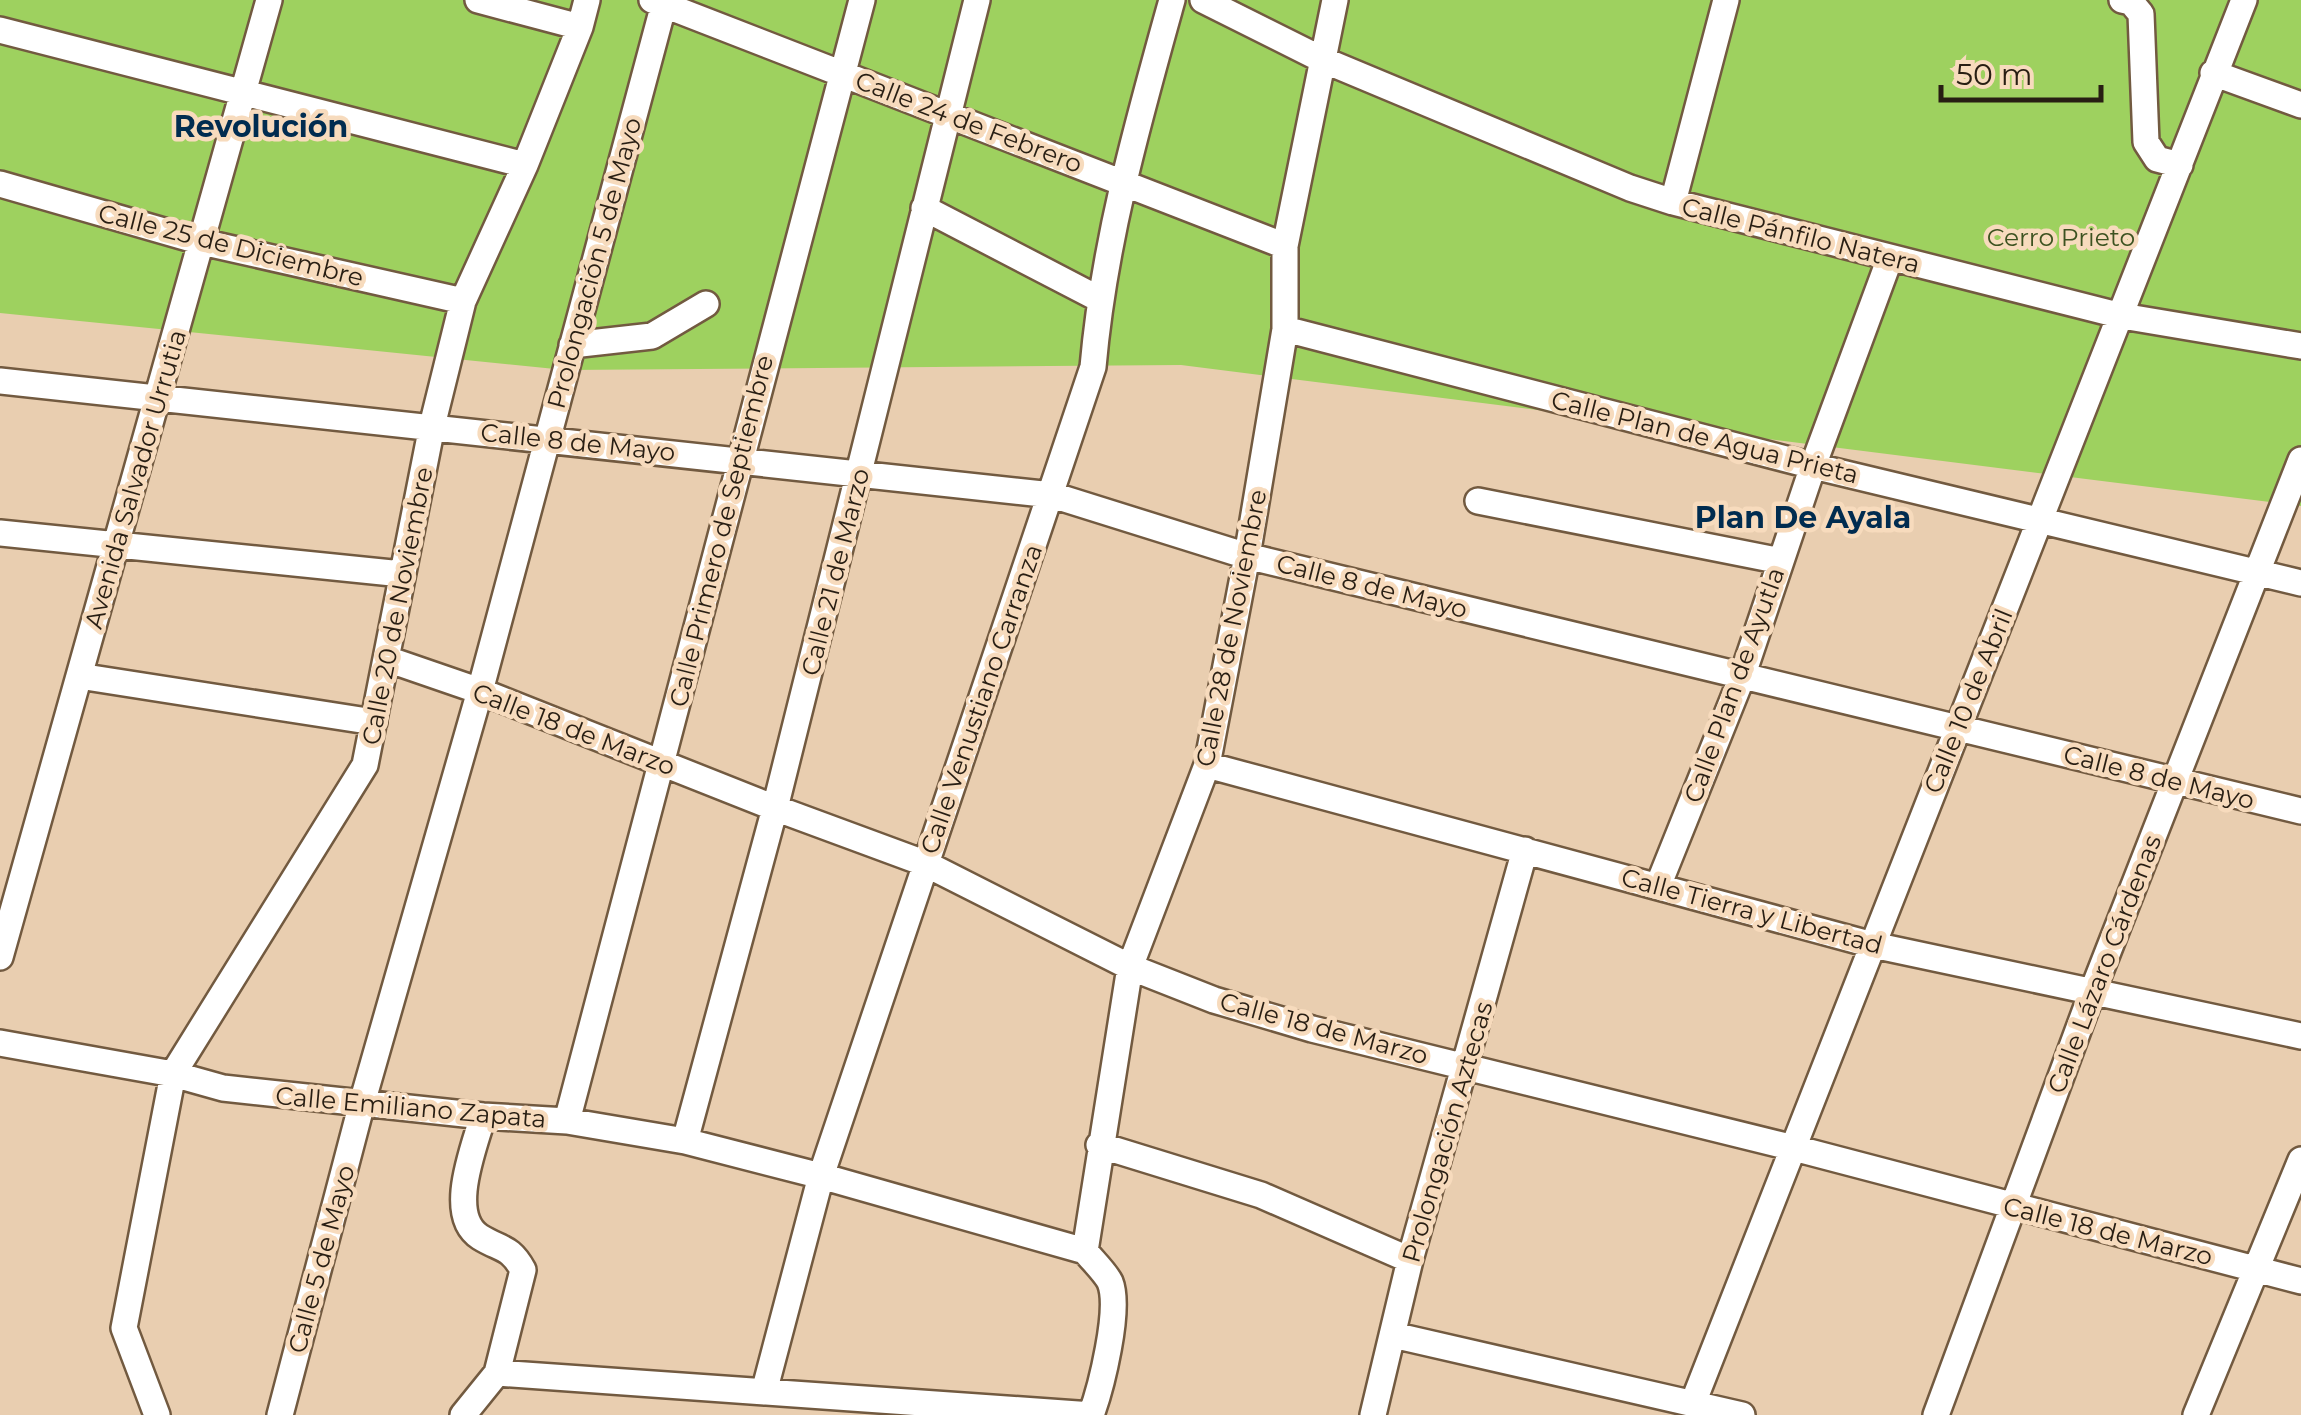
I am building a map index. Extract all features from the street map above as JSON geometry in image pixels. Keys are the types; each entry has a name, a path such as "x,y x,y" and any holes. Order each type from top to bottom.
{"street":[{"name":"Avenida Salvador Urrutia","path":"0,957 269,0"},
{"path":"478,0 580,27"},
{"name":"Calle 20 de Noviembre","path":"157,1415 124,1328 173,1074 365,766 432,426 463,301 525,165 587,0"},
{"name":"Calle Primero de Septiembre","path":"567,1121 862,0"},
{"name":"Calle 21 de Marzo","path":"684,1141 775,808 976,0"},
{"name":"Calle Venustiano Carranza","path":"764,1392 821,1176 1094,368 1099,299 1122,182 1172,0"},
{"name":"Calle Pánfilo Natera","path":"1202,0 1321,59 1630,188 1673,202 2122,316 2301,346"},
{"name":"Calle 28 de Noviembre","path":"1085,1251 1130,966 1208,765 1284,329 1285,246 1335,0"},
{"path":"1673,202 1726,0"},
{"name":"Calle 10 de Abril","path":"1693,1403 2244,0"},
{"name":"Calle 24 de Febrero","path":"660,1 1285,246"},
{"name":"Prolongación 5 de Mayo","path":"362,1103 480,691 660,1"},
{"path":"2129,3 2141,14 2146,142 2157,159 2180,165"},
{"path":"0,30 525,165"},
{"path":"2213,73 2301,106"},
{"name":"Calle 25 de Diciembre","path":"0,184 202,242 463,301"},
{"path":"924,208 1099,299"},
{"name":"Calle Plan de Ayutla","path":"1658,886 1742,677 1813,466 1890,258"},
{"path":"572,344 652,336 706,304"},
{"name":"Calle Plan de Agua Prieta","path":"1284,329 1813,466 2301,583"},
{"name":"Calle 8 de Mayo","path":"0,381 1052,495 1247,556 2301,811"},
{"name":"Calle Lázaro Cárdenas","path":"1936,1415 2093,990 2301,460"},
{"path":"1478,501 1780,561"},
{"path":"0,533 402,574"},
{"name":"Calle 18 de Marzo","path":"387,659 480,691 924,863 1130,966 1214,1000 2301,1281"},
{"path":"79,676 374,722"},
{"name":"Calle Tierra y Libertad","path":"1208,765 1873,945 2301,1036"},
{"name":"Prolongación Aztecas","path":"1373,1415 1410,1260 1525,850"},
{"name":"Calle Emiliano Zapata","path":"0,1044 173,1074 223,1088 482,1116 567,1121 684,1141 1085,1251"},
{"name":"Calle 5 de Mayo","path":"280,1415 362,1103"},
{"path":"463,1415 497,1374 523,1270 513,1252 476,1235 464,1216 463,1192 482,1116"},
{"path":"1099,1144 1261,1195 1410,1260"},
{"path":"2196,1415 2301,1160"},
{"path":"497,1374 764,1392 844,1406 1092,1415 1103,1381 1111,1332 1110,1283 1085,1251"},
{"path":"1393,1335 1742,1415"}],"green space":[{"name":"Cerro Prieto","path":"0,0 2301,0 2301,506 1181,365 565,370 0,313"}],"district":[{"name":"Revolución","path":"261,126"},
{"name":"Plan De Ayala","path":"1803,517"}]}
